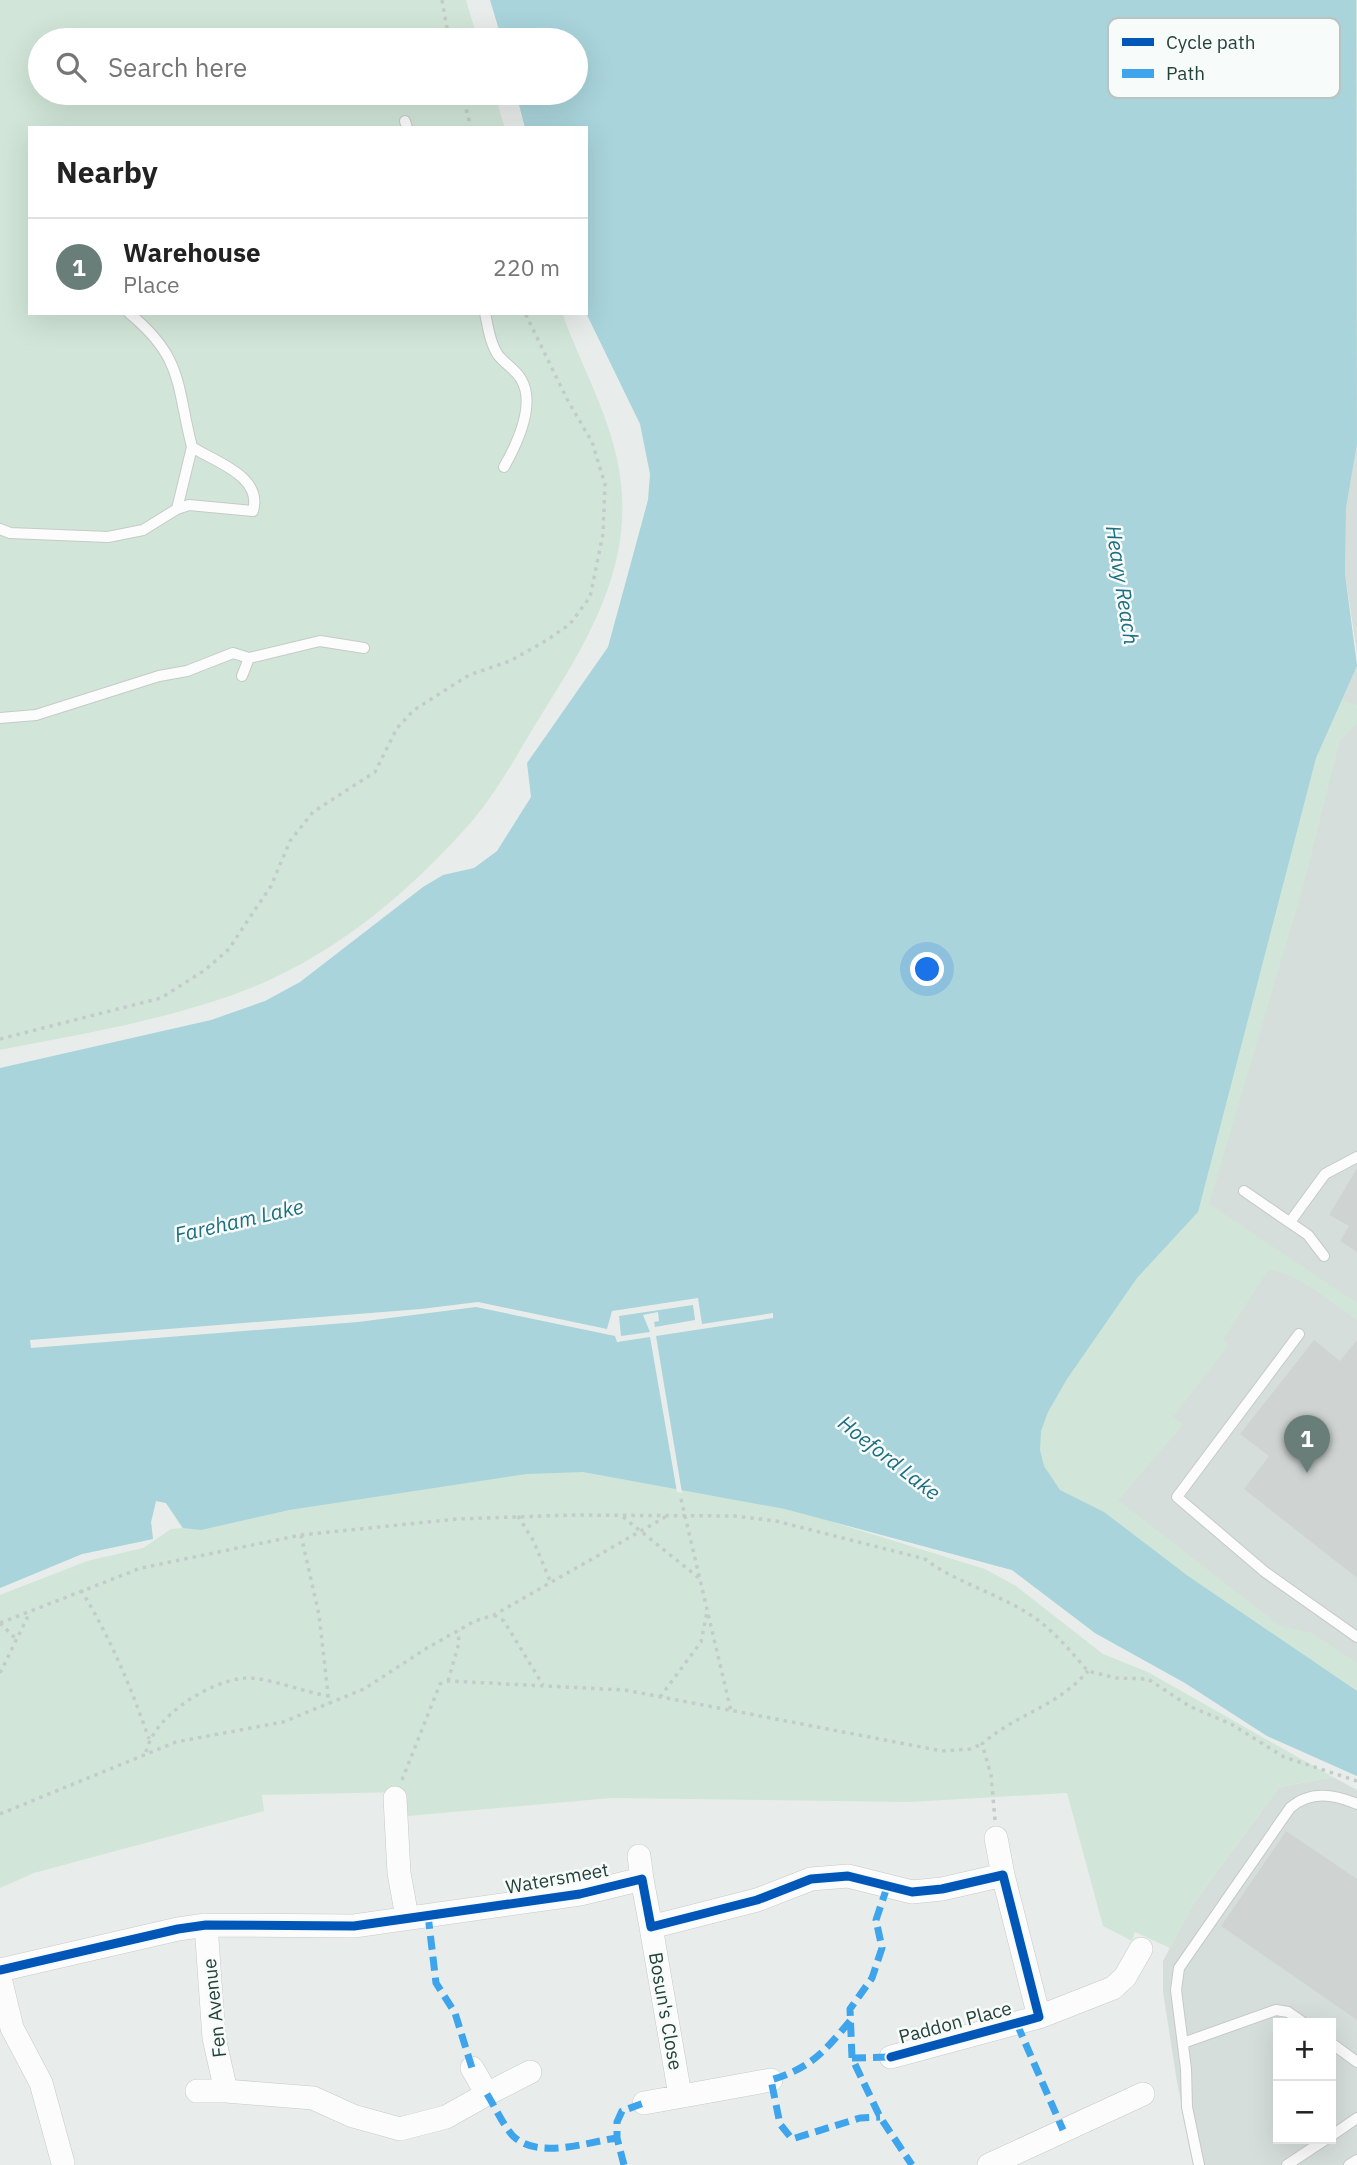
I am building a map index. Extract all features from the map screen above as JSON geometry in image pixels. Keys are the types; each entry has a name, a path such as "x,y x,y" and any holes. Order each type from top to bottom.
{"street":[{"path":"395,1798 399,1873 407,1917"},
{"path":"639,1856 651,1927 757,1900 811,1879 848,1876 912,1892 942,1889 1003,1875 996,1838"},
{"name":"Paddon Place","path":"1003,1875 1038,2017"},
{"name":"Watersmeet","path":"0,1970 165,1931 206,1925 354,1926 580,1894 642,1879"},
{"name":"Fen Avenue","path":"206,1925 214,2038 226,2091"},
{"name":"Bosun's Close","path":"651,1927 680,2095"},
{"name":"Paddon Place","path":"891,2057 1038,2017 1113,1988 1125,1977 1141,1949"},
{"path":"0,1978 12,2028 41,2083 69,2164"},
{"path":"472,2068 487,2094"},
{"path":"198,2091 313,2098 354,2116 400,2129 446,2117 530,2072"},
{"path":"644,2103 771,2080"},
{"path":"989,2165 1143,2094"}],"lane":[{"path":"131,315 156,336 167,351 182,390 192,447 177,509"},
{"path":"485,315 491,341 499,355 523,382 524,405 519,441 504,467"},
{"path":"0,529 10,533 108,537 143,530 177,509 190,505 244,513 253,511 256,502 251,487 241,475 192,447"},
{"path":"0,718 36,715 159,676 187,671 233,653 248,658 320,642 364,648"},
{"path":"242,677 248,658"},
{"path":"1290,1222 1325,1174 1357,1157"},
{"path":"1244,1191 1308,1235 1324,1256"},
{"path":"1299,1334 1177,1497 1265,1572 1357,1637"},
{"path":"1199,2165 1187,2107 1176,1990 1179,1968 1284,1814 1298,1801 1314,1795 1357,1804"},
{"path":"1183,2043 1276,2010 1289,2012 1297,2018"},
{"path":"1336,2047 1357,2062"},
{"path":"1336,2133 1357,2118"},
{"path":"1287,2165 1318,2144"},
{"path":"1349,2165 1357,2160"}],"path":[{"path":"442,0 447,28"},
{"path":"465,105 470,126"},
{"path":"0,1039 161,998 205,970 229,949 271,886 290,841 313,811 375,772 397,728 414,710 470,674 510,661 570,624 590,597 603,534 605,484 592,442 568,401 526,315"},
{"path":"681,1499 732,1711"},
{"path":"0,1814 107,1772 146,1752 176,1742 283,1722 363,1689 458,1631 494,1615 668,1515"},
{"path":"16,1640 0,1623 141,1568 301,1535 457,1519 518,1516 685,1515 776,1521 925,1559 940,1570 1034,1617 1073,1650 1088,1671 1116,1678 1148,1679 1189,1706 1231,1724 1284,1757 1357,1781"},
{"path":"518,1516 534,1542 551,1583"},
{"path":"621,1516 701,1580"},
{"path":"301,1535 319,1615 329,1703"},
{"path":"81,1591 99,1618 131,1687 149,1739"},
{"path":"660,1697 701,1642 708,1608"},
{"path":"0,1673 31,1610"},
{"path":"494,1615 504,1621 543,1685"},
{"path":"449,1681 459,1643 458,1631"},
{"path":"395,1798 440,1685 449,1681 625,1690 942,1751 970,1749 982,1744 994,1734 1054,1702 1072,1689 1088,1671"},
{"path":"146,1752 149,1739 172,1710 230,1681 247,1678 328,1696"},
{"path":"982,1744 991,1775 996,1838"}],"shaded area":[{"path":"1357,444 1357,653 1345,574 1346,508"},
{"path":"1357,666 1357,1691 1104,1512 1316,758"},
{"path":"1333,1777 1357,1790 1357,2165 1194,2165 1163,1992 1163,1961 1193,1904 1279,1787"}],"green space":[{"path":"0,0 466,0 474,28 28,28 28,105 498,105 504,126 28,126 28,315 563,315 599,403 614,448 622,495 622,524 611,581 601,608 575,659 511,766 473,820 401,893 317,955 256,986 194,1008 162,1016 0,1050"},
{"path":"1078,0 1357,0 1357,444 1346,508 1345,574 1357,666 1342,701 1357,705 1357,724 1340,740 1304,883 1209,1204 1357,1303 1357,1320 1299,1280 1275,1271 1267,1272 1223,1339 1228,1345 1173,1417 1183,1425 1118,1500 1280,1626 1312,1633 1357,1663 1357,1776 1267,1736 1185,1683 1095,1633 1012,1570 823,1519 985,1569 1016,1586 1103,1654 1148,1672 1333,1777 1279,1787 1193,1904 1170,1948 1135,1932 1132,1941 1103,1926 1067,1793 909,1802 611,1798 408,1816 406,1792 262,1795 264,1811 34,1873 0,1888 0,1595 87,1561 143,1548 171,1529 182,1528 166,1503 156,1501 151,1522 153,1539 82,1554 0,1588 0,1353 246,1327"}],"water":[{"path":"490,0 1356,0 1357,444 1346,508 1345,574 1357,666 1316,758 1198,1212 1137,1278 1067,1379 1048,1412 1041,1431 1040,1450 1044,1466 1060,1490 1104,1512 1188,1576 1357,1691 1357,1776 1267,1736 1185,1683 1095,1633 1012,1570 785,1509 583,1472 526,1474 289,1510 201,1530 183,1528 166,1503 156,1501 151,1522 153,1539 82,1554 0,1588 0,1068 211,1020 265,1001 300,982 423,887 443,875 474,868 497,851 531,797 527,763 608,647 648,500 650,474 640,424 587,315 588,126 524,126 519,105 588,105 588,28 498,28"}],"pier":[{"path":"698,1298 702,1324 773,1313 773,1318 656,1336 682,1493 677,1492 650,1337 617,1342 615,1336 476,1307 358,1322 31,1348 30,1340 421,1309 478,1302 607,1329 612,1311","holes":["693,1305 695,1320 655,1327 654,1322 659,1321 658,1312 643,1315 650,1332 621,1336 619,1316"]}],"building":[{"path":"1357,1168 1357,1252 1340,1241 1349,1226 1329,1215"},
{"path":"1314,1340 1340,1361 1357,1340 1357,1578 1244,1489 1269,1456 1240,1434"},
{"path":"1286,1831 1357,1879 1357,2020 1221,1926"}],"marked path":[{"path":"887,1887 876,1920 882,1948 872,1978 850,2009 852,2058 880,2117 912,2165"},
{"path":"428,1915 436,1983 455,2013 472,2068"},
{"path":"850,2021 816,2058 797,2070 771,2080 780,2124 792,2139 860,2118 880,2117"},
{"path":"1017,2024 1063,2130"},
{"path":"852,2058 891,2057"},
{"path":"487,2094 509,2132 523,2143 536,2147 563,2148 617,2138"},
{"path":"624,2165 617,2138 617,2122 622,2111 644,2103"}],"cycle path":[{"path":"0,1970 206,1925 354,1926 580,1894 642,1879 651,1927 757,1900 811,1879 848,1876 912,1892 942,1889 1003,1875 1039,2017 891,2057"}],"place":[{"name":"Warehouse","path":"1307,1473"}],"water label":[{"name":"Heavy Reach","path":"1122,585"},
{"name":"Fareham Lake","path":"239,1221"},
{"name":"Hoeford Lake","path":"889,1458"}]}
